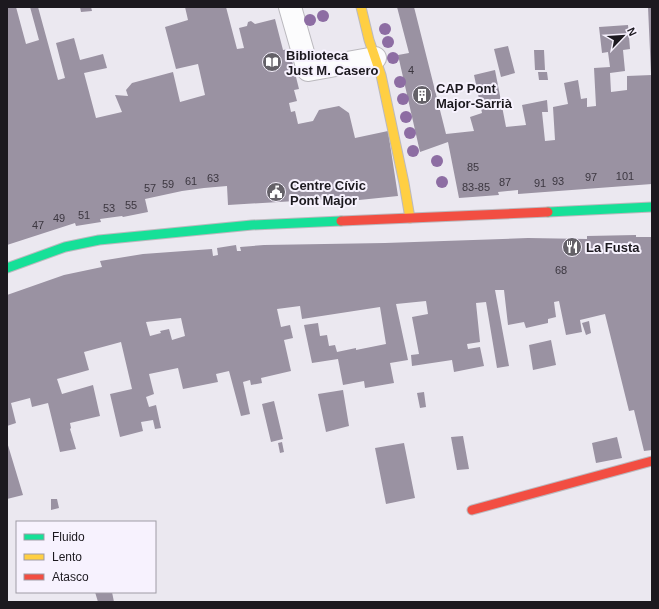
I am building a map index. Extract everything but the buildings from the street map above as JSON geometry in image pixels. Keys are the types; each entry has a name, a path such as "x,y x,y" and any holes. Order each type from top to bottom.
{"street":[{"path":"290,7 308,70 375,58"},
{"path":"361,7 381,75 410,218"},
{"path":"7,268 31,258 65,248 99,240 141,235 252,225 652,207"},
{"path":"472,510 652,461"}],"traffic: fast":[{"path":"548,212 652,207"},
{"path":"7,268 65,247 99,240 252,225 341,221"}],"traffic: slow":[{"path":"361,7 369,40 381,75 410,218"}],"traffic: jam":[{"path":"341,221 548,212"},
{"path":"472,510 652,461"}],"place":[{"name":"Biblioteca Just M. Casero","path":"272,62"},
{"name":"CAP Pont Major-Sarrià","path":"422,95"},
{"name":"Centre Cívic Pont Major","path":"276,192"},
{"name":"La Fusta","path":"572,247"}]}
